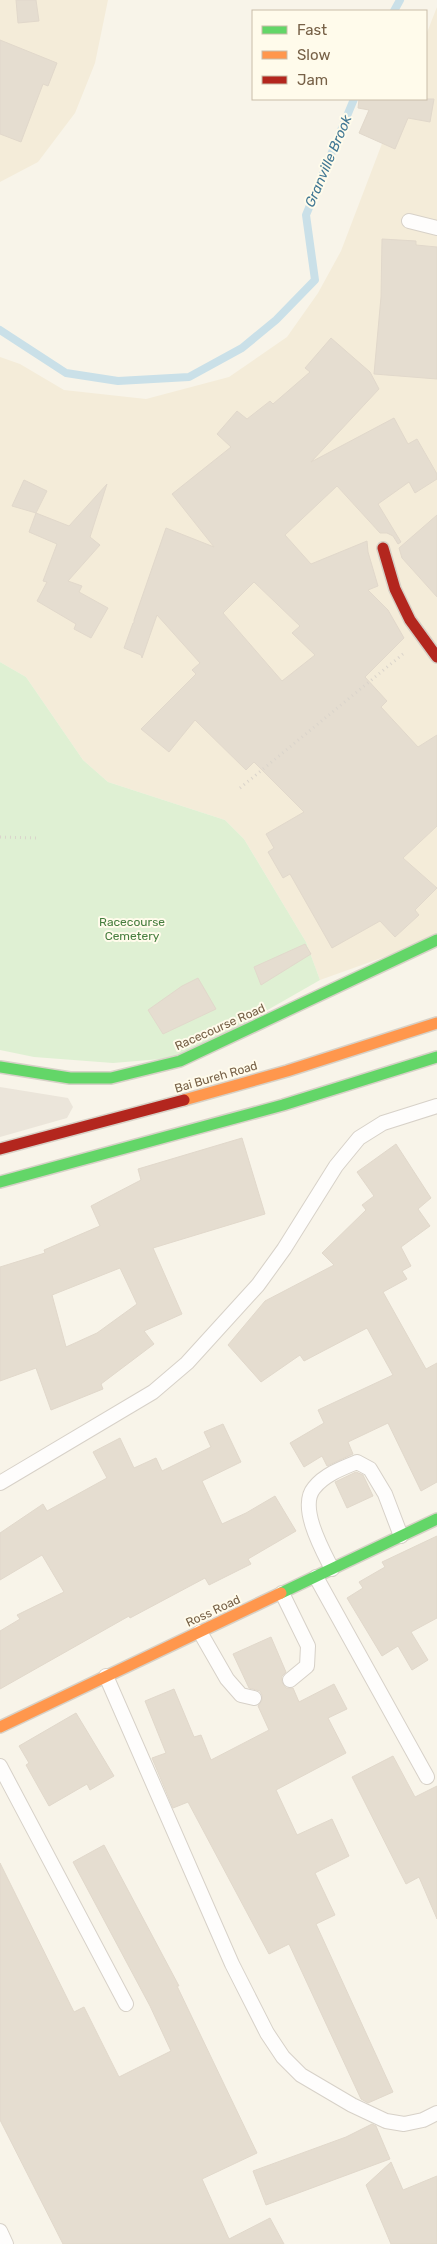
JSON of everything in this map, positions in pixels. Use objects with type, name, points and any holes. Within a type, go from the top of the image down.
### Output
[{"type":"main road","points":[[383,548],[395,589],[410,620],[437,657]]},
{"type":"main road","name":"Racecourse Road","points":[[0,1068],[70,1078],[111,1078],[180,1061],[437,940]]},
{"type":"main road","name":"Bai Bureh Road","points":[[0,1149],[139,1113],[287,1071],[437,1023]]},
{"type":"main road","points":[[0,1182],[283,1105],[437,1057]]},
{"type":"main road","name":"Ross Road","points":[[0,1726],[437,1519]]},
{"type":"lane","points":[[409,222],[437,228]]},
{"type":"lane","points":[[0,1483],[153,1392],[187,1364],[258,1285],[284,1249],[336,1166],[359,1138],[383,1123],[437,1106]]},
{"type":"lane","points":[[332,1569],[317,1539],[308,1509],[312,1489],[334,1472],[357,1462],[370,1469],[385,1494],[401,1536]]},
{"type":"lane","points":[[316,1577],[427,1776]]},
{"type":"lane","points":[[282,1593],[308,1646],[307,1666],[290,1680]]},
{"type":"lane","points":[[200,1632],[227,1679],[241,1695],[254,1698]]},
{"type":"lane","points":[[106,1676],[232,1964],[266,2033],[283,2057],[302,2075],[352,2105],[386,2121],[404,2124],[423,2120],[437,2113]]},
{"type":"lane","points":[[0,1766],[126,2004]]},
{"type":"lane","points":[[0,2231],[6,2244]]},
{"type":"path","points":[[240,788],[423,638]]},
{"type":"path","points":[[0,837],[37,838]]},
{"type":"shaded area","points":[[0,0],[108,0],[95,63],[75,113],[38,162],[0,182]]},
{"type":"shaded area","points":[[437,7],[437,938],[320,980],[306,942],[244,839],[225,820],[108,782],[83,760],[26,677],[0,662],[0,357],[20,364],[64,390],[146,399],[229,377],[287,337],[318,293],[341,251],[399,100],[427,100],[427,32]]},
{"type":"shaded area","points":[[0,1087],[68,1098],[73,1107],[67,1118],[0,1137]]},
{"type":"green space","name":"Racecourse Cemetery","points":[[0,662],[26,677],[83,760],[108,782],[225,820],[244,839],[306,942],[320,980],[185,1057],[113,1063],[34,1057],[0,1050]]},
{"type":"building","points":[[16,0],[36,0],[39,21],[18,23]]},
{"type":"building","points":[[0,40],[57,63],[48,86],[43,84],[21,142],[0,134]]},
{"type":"building","points":[[434,99],[430,122],[408,118],[395,149],[359,133],[369,110],[358,108],[359,100]]},
{"type":"building","points":[[382,239],[416,241],[416,245],[437,247],[437,379],[374,374],[381,297]]},
{"type":"building","points":[[331,338],[370,372],[379,389],[311,462],[394,418],[408,444],[417,439],[437,474],[437,479],[415,493],[409,482],[378,504],[401,542],[398,544],[393,536],[387,533],[380,533],[337,486],[285,535],[311,564],[367,541],[368,552],[378,586],[368,590],[388,610],[404,638],[365,677],[387,701],[381,707],[418,747],[437,735],[437,826],[403,858],[437,888],[415,910],[419,915],[395,937],[380,921],[332,948],[290,874],[283,878],[268,852],[274,848],[266,834],[304,812],[254,762],[246,770],[195,720],[169,752],[141,729],[196,674],[192,670],[200,663],[157,615],[142,658],[141,655],[124,648],[166,528],[214,547],[172,494],[231,447],[217,434],[237,411],[247,419],[270,401],[273,404],[310,372],[305,368]],"holes":[[[254,582],[300,626],[292,633],[315,655],[282,681],[223,613]]]},
{"type":"building","points":[[24,480],[47,491],[36,513],[12,506]]},
{"type":"building","points":[[107,484],[90,537],[100,545],[68,581],[82,586],[79,592],[108,608],[91,638],[74,629],[76,624],[37,601],[47,582],[43,581],[57,544],[29,532],[36,513],[69,526]]},
{"type":"building","points":[[437,515],[437,597],[402,558],[399,548]]},
{"type":"building","points":[[305,944],[311,954],[261,985],[254,967]]},
{"type":"building","points":[[198,978],[216,1009],[163,1034],[148,1010],[182,986]]},
{"type":"building","points":[[242,1138],[265,1214],[153,1248],[182,1314],[144,1331],[154,1344],[101,1384],[103,1389],[51,1410],[36,1368],[0,1381],[0,1267],[45,1253],[44,1250],[100,1226],[91,1206],[141,1180],[138,1169]],"holes":[[[120,1268],[137,1304],[97,1333],[66,1347],[52,1295]]]},
{"type":"building","points":[[396,1144],[431,1198],[418,1209],[430,1226],[401,1247],[411,1266],[402,1271],[407,1279],[383,1292],[426,1369],[437,1363],[437,1482],[421,1491],[388,1423],[348,1442],[353,1454],[327,1466],[322,1456],[304,1467],[290,1443],[324,1423],[318,1410],[393,1375],[367,1328],[304,1361],[300,1355],[261,1382],[228,1345],[265,1301],[334,1265],[322,1253],[366,1210],[362,1205],[374,1196],[357,1172]]},
{"type":"building","points":[[223,1424],[241,1462],[202,1481],[222,1524],[275,1496],[296,1531],[248,1559],[251,1564],[209,1585],[205,1578],[130,1618],[129,1616],[0,1689],[0,1631],[20,1619],[17,1615],[64,1592],[42,1555],[0,1580],[0,1533],[43,1504],[47,1511],[107,1478],[93,1452],[120,1438],[134,1468],[156,1458],[162,1471],[211,1447],[204,1432]]},
{"type":"building","points":[[356,1472],[363,1475],[373,1496],[347,1508],[335,1482]]},
{"type":"building","points":[[437,1536],[437,1618],[411,1632],[428,1660],[412,1670],[398,1646],[382,1656],[347,1598],[363,1588],[359,1582],[385,1567],[382,1562]]},
{"type":"building","points":[[271,1637],[286,1672],[282,1676],[282,1682],[286,1688],[293,1688],[299,1702],[334,1684],[347,1709],[328,1718],[346,1753],[276,1790],[297,1835],[332,1819],[349,1856],[315,1873],[335,1915],[316,1924],[393,2092],[368,2103],[361,2099],[289,1944],[269,1954],[188,1802],[173,1808],[152,1758],[166,1753],[145,1701],[174,1689],[194,1737],[201,1735],[211,1760],[269,1730],[258,1706],[262,1700],[262,1695],[260,1691],[249,1688],[233,1654]]},
{"type":"building","points":[[76,1713],[114,1776],[90,1790],[87,1784],[49,1806],[26,1765],[29,1763],[19,1746]]},
{"type":"building","points":[[393,1756],[415,1797],[437,1786],[437,1919],[419,1877],[406,1884],[352,1777]]},
{"type":"building","points":[[104,1845],[179,1986],[177,1986],[257,2153],[202,2179],[229,2239],[270,2218],[284,2244],[63,2244],[0,2120],[0,1863],[74,2012],[84,2007],[119,2077],[171,2051],[150,2006],[73,1862]]},
{"type":"building","points":[[372,2124],[376,2126],[390,2159],[266,2205],[253,2171],[346,2137]]},
{"type":"building","points":[[391,2162],[403,2190],[437,2176],[437,2244],[391,2244],[366,2185]]},
{"type":"waterway","name":"Granville Brook","points":[[395,10],[400,0]]},
{"type":"waterway","name":"Granville Brook","points":[[0,330],[66,373],[118,381],[189,377],[242,348],[276,320],[315,280],[306,215],[354,100]]},
{"type":"traffic: fast","points":[[0,1067],[70,1078],[111,1078],[180,1061],[437,940]]},
{"type":"traffic: fast","points":[[0,1182],[283,1105],[437,1057]]},
{"type":"traffic: fast","points":[[281,1593],[437,1519]]},
{"type":"traffic: slow","points":[[184,1100],[287,1071],[437,1023]]},
{"type":"traffic: slow","points":[[0,1727],[281,1593]]},
{"type":"traffic: jam","points":[[383,548],[395,589],[410,620],[437,657]]},
{"type":"traffic: jam","points":[[0,1149],[184,1100]]}]
